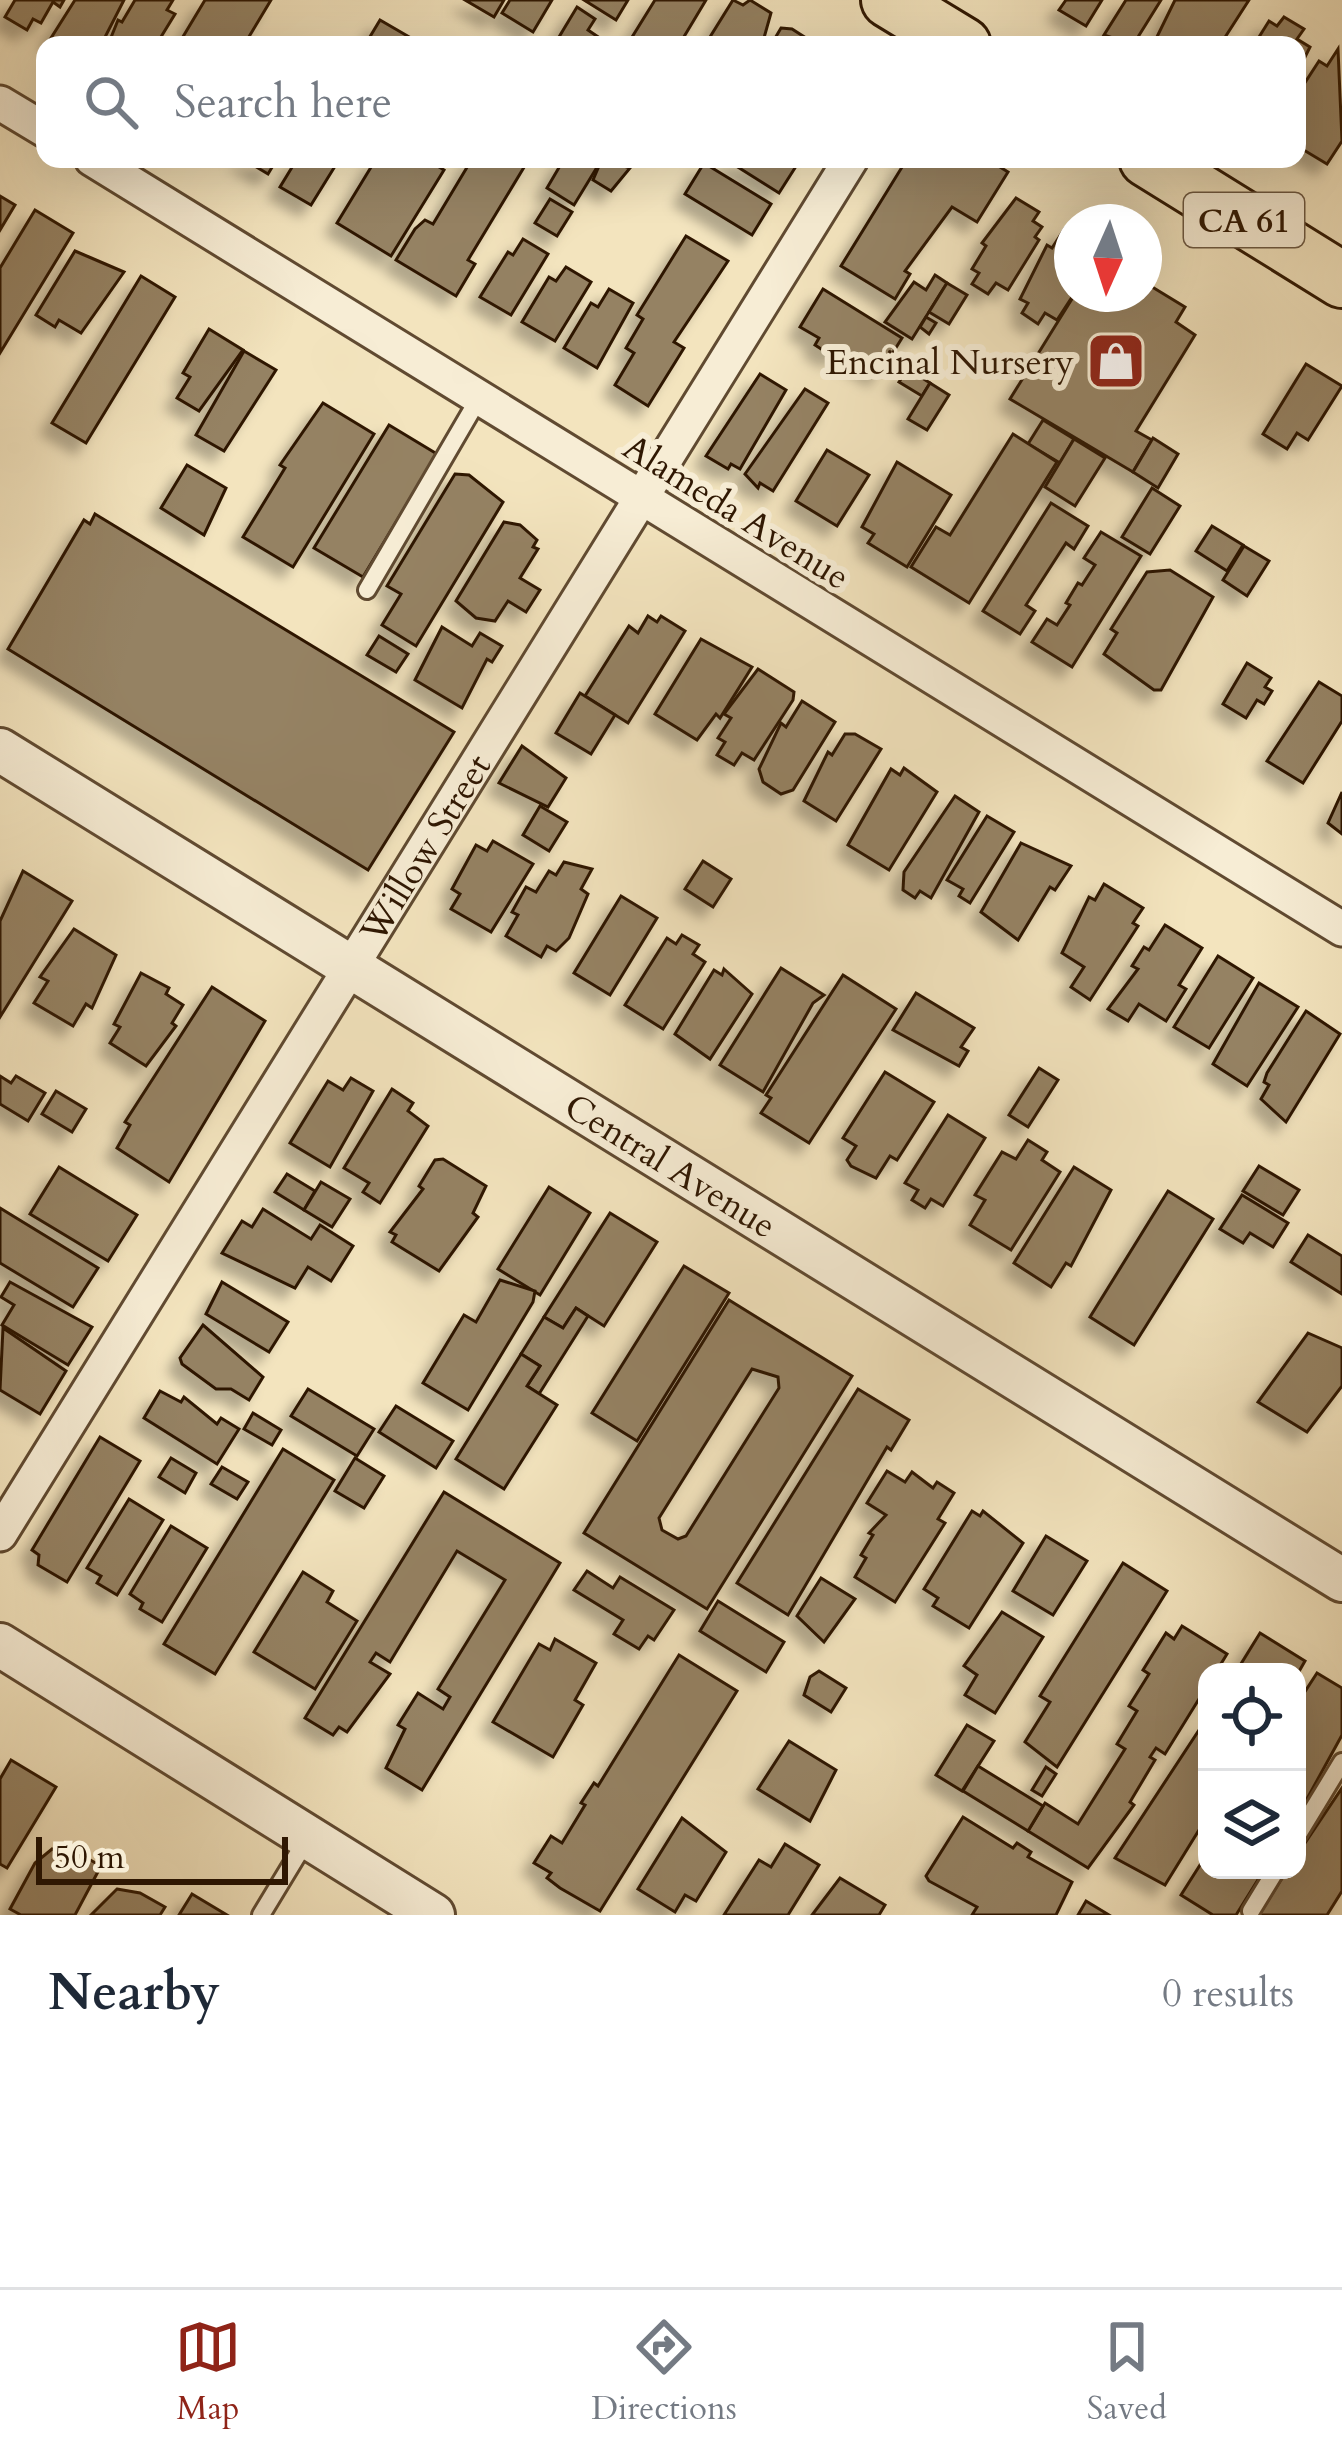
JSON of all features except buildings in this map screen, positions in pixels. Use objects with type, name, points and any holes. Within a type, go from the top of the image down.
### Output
[{"type":"main road","name":"CA 61","points":[[1162,168],[1342,280]]},
{"type":"street","points":[[0,103],[36,125]]},
{"type":"street","name":"Alameda Avenue","points":[[107,168],[1342,929]]},
{"type":"street","name":"Willow Street","points":[[0,1534],[845,168]]},
{"type":"street","name":"Central Avenue","points":[[0,750],[1342,1580]]},
{"type":"street","points":[[0,1645],[433,1915]]},
{"type":"lane","points":[[367,590],[479,398]]},
{"type":"lane","points":[[1306,1821],[1342,1762]]},
{"type":"lane","points":[[261,1915],[308,1838]]},
{"type":"lane","points":[[1251,1911],[1271,1879]]},
{"type":"place","name":"Encinal Nursery","points":[[1116,361]]}]
